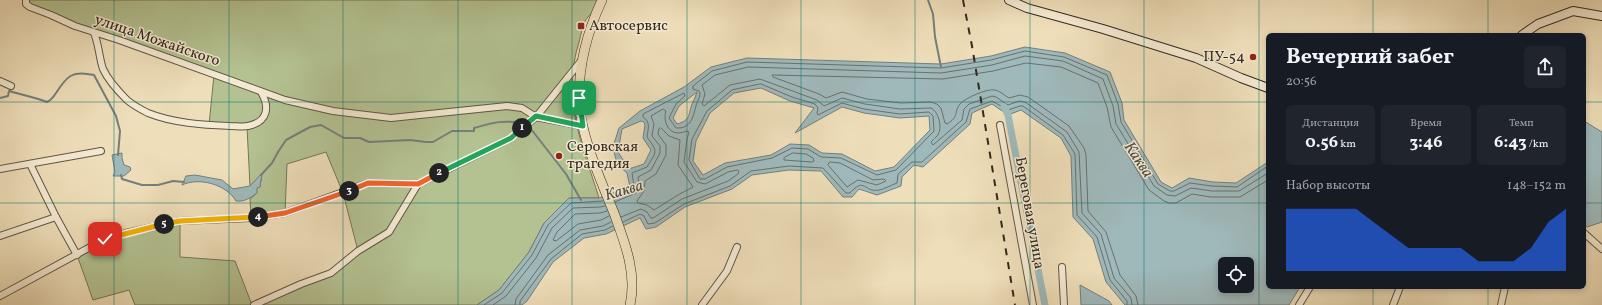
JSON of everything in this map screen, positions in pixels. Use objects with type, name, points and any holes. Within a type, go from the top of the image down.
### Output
[{"type":"main road","points":[[602,0],[582,60],[579,98],[583,126],[598,172],[626,245],[631,269],[630,305]]},
{"type":"main road","points":[[1009,0],[1026,8],[1104,28],[1189,55],[1266,87]]},
{"type":"main road","points":[[1525,33],[1538,24],[1573,11],[1602,16]]},
{"type":"street","name":"улица Можайского","points":[[26,0],[26,4],[30,7],[51,14],[75,26],[94,33],[119,40],[285,100],[333,111],[392,118],[507,106],[522,108],[536,116],[583,126]]},
{"type":"street","points":[[94,33],[100,51],[103,68],[107,75],[128,101],[148,113],[173,120],[209,125],[247,127],[260,122],[266,112],[267,101],[261,92]]},
{"type":"street","points":[[0,296],[105,239],[180,221],[251,218],[285,213],[368,183],[418,184],[511,138],[536,116],[582,60]]},
{"type":"street","points":[[0,81],[11,86]]},
{"type":"street","name":"Береговая улица","points":[[1000,125],[1033,305]]},
{"type":"street","points":[[0,169],[101,150]]},
{"type":"street","points":[[30,164],[56,217],[77,255]]},
{"type":"street","points":[[254,305],[301,284],[331,273],[358,251],[389,232],[418,184]]},
{"type":"street","points":[[0,236],[56,217]]},
{"type":"street","points":[[1586,235],[1602,250]]},
{"type":"street","points":[[702,305],[727,271],[737,248]]},
{"type":"street","points":[[1062,267],[1064,305]]},
{"type":"street","points":[[1299,305],[1309,289]]},
{"type":"street","points":[[1393,305],[1399,289]]},
{"type":"street","points":[[1500,305],[1504,289]]},
{"type":"green space","points":[[26,0],[602,0],[584,23],[574,63],[572,83],[573,102],[580,140],[599,198],[569,198],[544,223],[529,252],[499,290],[477,305],[254,305],[331,273],[358,251],[343,193],[326,152],[287,164],[285,213],[251,218],[250,199],[257,193],[256,188],[260,187],[262,174],[250,186],[247,127],[209,125],[214,75],[30,7]]},
{"type":"green space","points":[[180,221],[180,257],[235,261],[252,305],[135,305],[129,290],[93,300],[77,255],[105,239]]},
{"type":"water","name":"Каква","points":[[1025,47],[1065,53],[1110,72],[1122,103],[1124,120],[1161,182],[1172,188],[1189,178],[1213,182],[1236,183],[1266,163],[1266,289],[1299,289],[1289,305],[1125,305],[1106,282],[1093,239],[1073,217],[1071,156],[1061,138],[1021,110],[1008,115],[992,104],[972,113],[970,124],[923,167],[914,165],[902,177],[901,186],[877,195],[859,189],[852,197],[843,197],[821,171],[789,170],[752,175],[732,189],[685,207],[656,227],[646,229],[640,218],[606,234],[584,238],[553,262],[527,301],[522,305],[477,305],[499,290],[529,252],[544,223],[569,198],[599,198],[630,187],[627,173],[617,164],[613,147],[619,128],[640,111],[684,87],[711,67],[747,58],[941,64],[991,56]],"holes":[[[761,88],[790,101],[814,108],[795,133],[842,107],[864,113],[900,118],[929,116],[930,130],[894,167],[875,171],[842,154],[822,153],[809,145],[790,144],[771,155],[725,163],[703,175],[693,161],[696,141],[710,113],[734,93]],[[697,92],[687,119],[677,124],[673,118],[679,106]],[[641,121],[644,122],[643,138],[651,150],[644,164],[629,169],[618,152],[622,129]]]},
{"type":"water","points":[[1586,122],[1602,132],[1602,222],[1587,227]]},
{"type":"water","points":[[122,153],[124,165],[130,167],[131,170],[124,176],[113,176],[115,172],[112,155]]},
{"type":"water","points":[[262,173],[260,187],[257,188],[257,193],[242,201],[236,201],[226,190],[212,184],[196,182],[182,185],[186,176],[195,175],[222,180],[233,189],[250,186]]},
{"type":"water","points":[[1080,285],[1109,301],[1112,305],[1081,305]]},
{"type":"waterway","points":[[928,0],[933,14],[935,37],[941,67]]},
{"type":"waterway","points":[[0,98],[8,96],[9,91],[47,102],[52,98],[63,82],[71,76],[80,73],[94,75],[116,116],[120,131],[118,155]]},
{"type":"waterway","points":[[1004,107],[1008,115],[1045,305]]},
{"type":"waterway","points":[[261,175],[272,163],[286,140],[310,127],[321,125],[344,138],[360,138],[369,142],[410,140],[433,142],[452,131],[474,131],[474,128],[499,122],[525,123]]},
{"type":"waterway","points":[[531,129],[566,174],[581,200]]},
{"type":"waterway","points":[[121,175],[122,179],[142,185],[158,185],[173,181],[184,182]]},
{"type":"railway","points":[[963,0],[1015,305]]},
{"type":"place","name":"Автосервис","points":[[581,26]]},
{"type":"place","name":"ПУ-54","points":[[1253,57]]},
{"type":"place","name":"Серовская трагедия","points":[[559,156]]},
{"type":"route","points":[[105,239],[180,221],[251,218],[285,213],[368,183],[418,184],[511,138],[536,116],[583,126],[579,98]]}]
